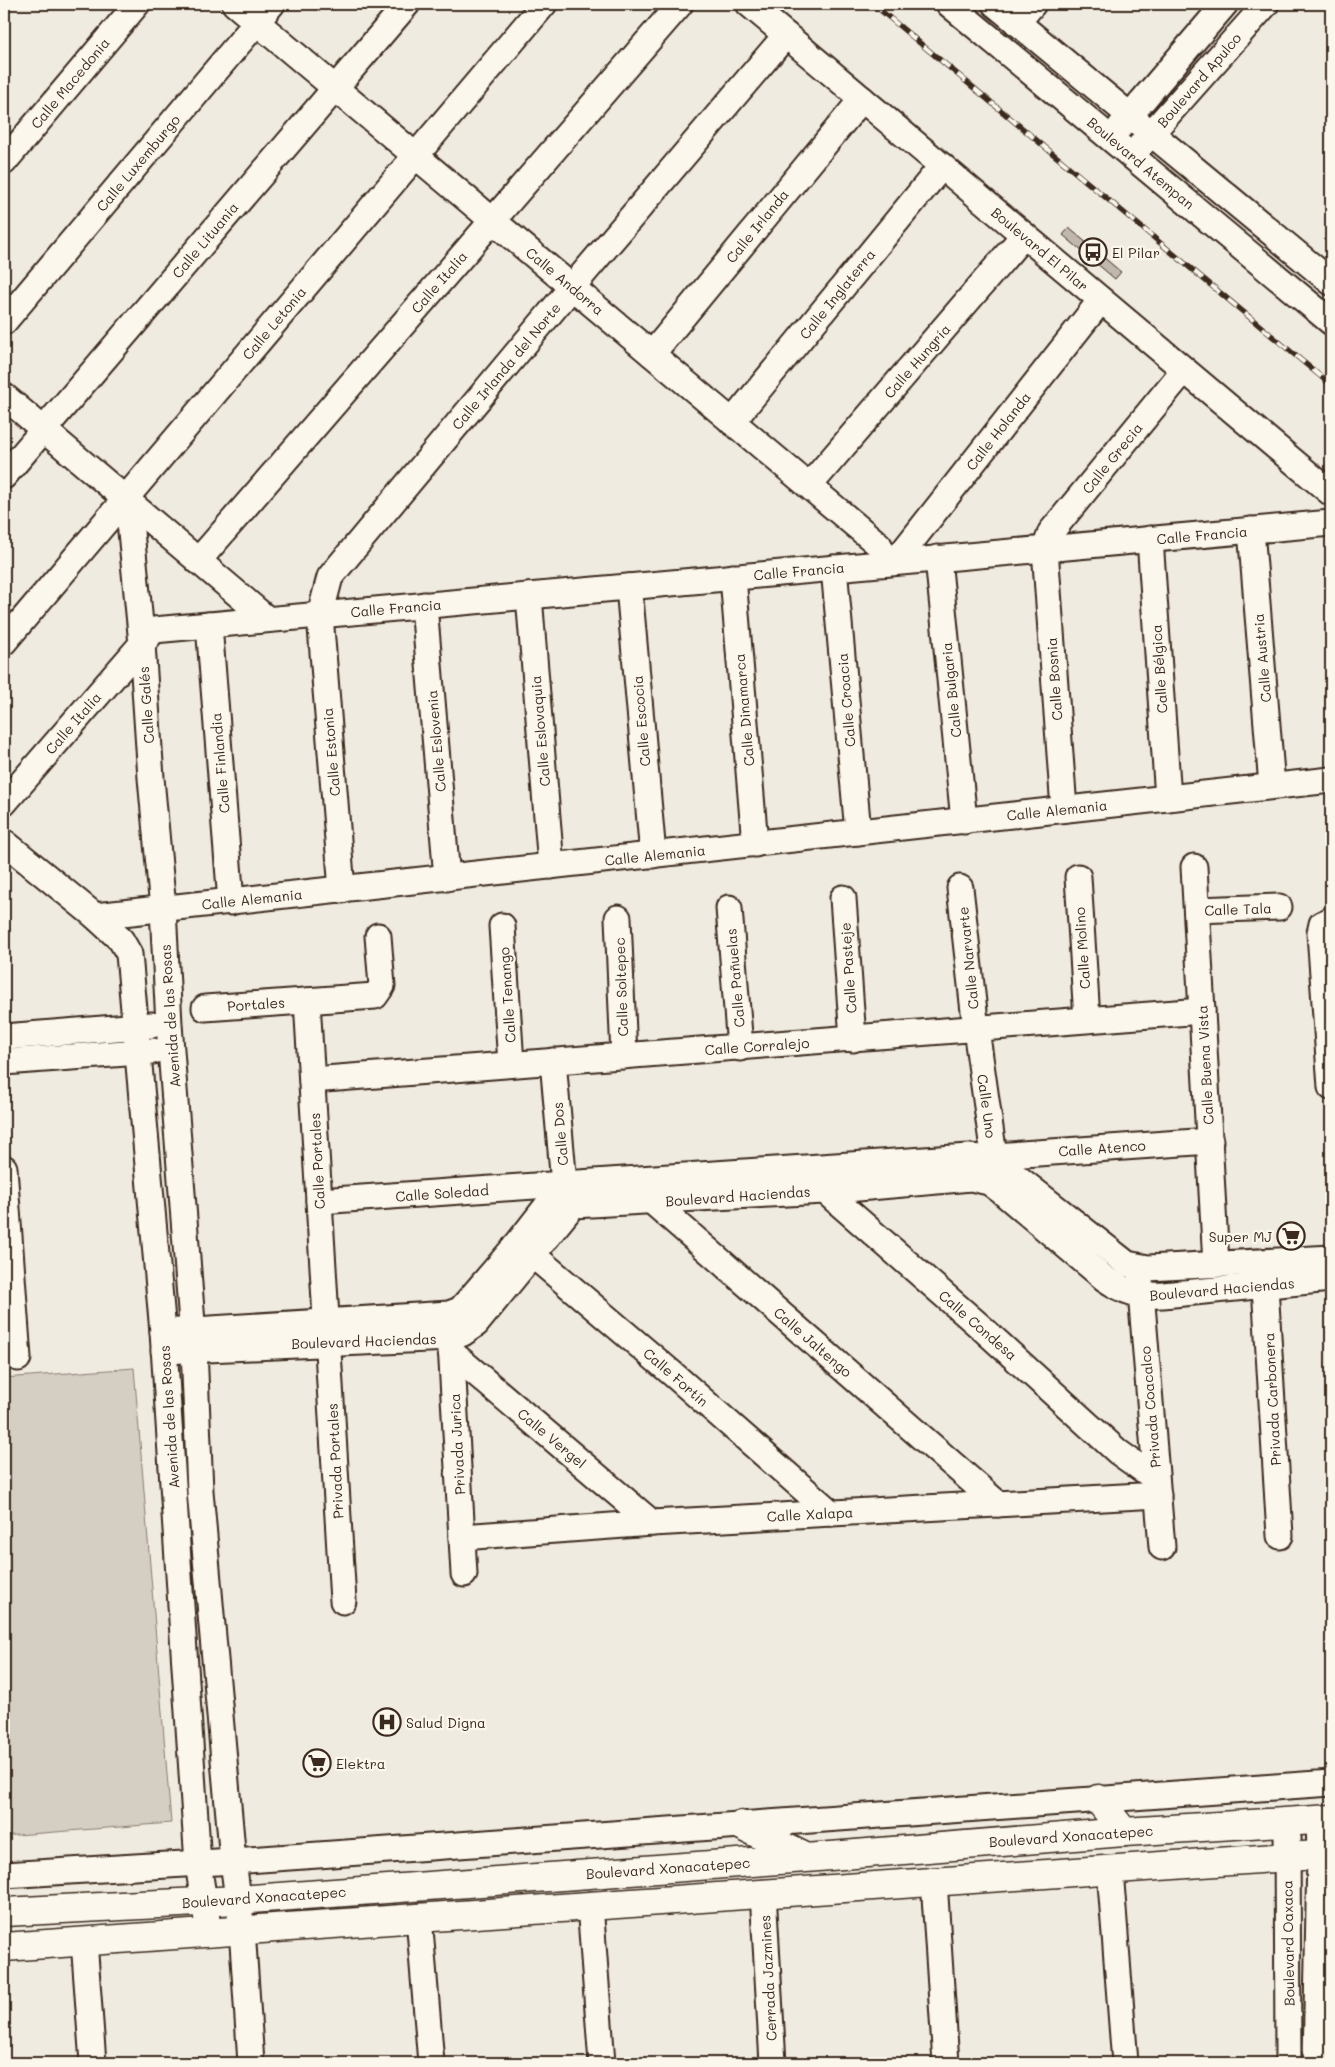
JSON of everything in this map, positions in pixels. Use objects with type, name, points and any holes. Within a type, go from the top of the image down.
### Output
[{"type":"main road","points":[[1098,1799],[1124,1832]]},
{"type":"main road","name":"Boulevard Xonacatepec","points":[[4,1912],[238,1900],[806,1858],[1124,1832],[1325,1819]]},
{"type":"main road","points":[[740,1825],[806,1858]]},
{"type":"main road","points":[[4,1947],[1326,1854]]},
{"type":"street","name":"Calle Macedonia","points":[[4,162],[137,4]]},
{"type":"street","name":"Calle Andorra","points":[[235,4],[264,13],[335,88],[879,545],[891,563]]},
{"type":"street","name":"Calle Lituania","points":[[4,476],[406,4]]},
{"type":"street","name":"Calle Letonia","points":[[4,642],[544,4]]},
{"type":"street","name":"Calle Italia","points":[[198,561],[680,4]]},
{"type":"street","name":"Boulevard El Pilar","points":[[749,4],[1331,493]]},
{"type":"street","name":"Boulevard Atempan","points":[[950,4],[1331,322]]},
{"type":"street","points":[[995,4],[1331,282]]},
{"type":"street","points":[[1017,23],[1033,4]]},
{"type":"street","points":[[1111,137],[1225,4]]},
{"type":"street","name":"Boulevard Apulco","points":[[1132,156],[1266,4]]},
{"type":"street","name":"Calle Luxemburgo","points":[[4,322],[264,13]]},
{"type":"street","name":"Calle Irlanda del Norte","points":[[320,614],[330,577],[572,287],[786,35]]},
{"type":"street","name":"Calle Irlanda","points":[[652,354],[862,98]]},
{"type":"street","name":"Calle Inglaterra","points":[[732,422],[942,166]]},
{"type":"street","name":"Calle Hungría","points":[[809,486],[1024,235]]},
{"type":"street","name":"Calle Holanda","points":[[891,563],[1102,300]]},
{"type":"street","name":"Calle Grecia","points":[[1045,549],[1051,532],[1184,370]]},
{"type":"street","points":[[4,396],[267,619]]},
{"type":"street","name":"Calle Galés","points":[[126,500],[142,644],[151,778],[163,909]]},
{"type":"street","name":"Calle Francia","points":[[142,644],[154,630],[1331,523]]},
{"type":"street","name":"Calle Austria","points":[[1251,530],[1272,786]]},
{"type":"street","name":"Calle Bélgica","points":[[1150,539],[1168,798]]},
{"type":"street","name":"Calle Bosnia","points":[[1045,549],[1064,809]]},
{"type":"street","name":"Calle Bulgaria","points":[[938,558],[964,820]]},
{"type":"street","name":"Calle Croacia","points":[[834,568],[858,832]]},
{"type":"street","name":"Calle Dinamarca","points":[[733,577],[755,844]]},
{"type":"street","name":"Calle Escocia","points":[[629,587],[653,855]]},
{"type":"street","name":"Calle Eslovaquia","points":[[529,596],[551,866]]},
{"type":"street","name":"Calle Eslovenia","points":[[424,605],[447,878]]},
{"type":"street","name":"Calle Estonia","points":[[320,614],[342,890]]},
{"type":"street","name":"Calle Finlandia","points":[[209,625],[231,902]]},
{"type":"street","name":"Calle Italia","points":[[4,803],[142,644]]},
{"type":"street","name":"Calle Alemania","points":[[95,916],[1331,780]]},
{"type":"street","points":[[4,842],[95,916]]},
{"type":"street","name":"Calle Buena Vista","points":[[1194,867],[1216,1264]]},
{"type":"street","name":"Calle Molino","points":[[1078,877],[1087,1019]]},
{"type":"street","name":"Calle Narvarte","points":[[960,888],[976,1029]]},
{"type":"street","name":"Calle Pasteje","points":[[843,898],[853,1039]]},
{"type":"street","name":"Calle Tala","points":[[1197,910],[1279,907]]},
{"type":"street","name":"Calle Pañuelas","points":[[729,908],[740,1048]]},
{"type":"street","name":"Avenida de las Rosas","points":[[163,909],[169,1024],[193,1340],[200,1491],[233,1862],[242,1929],[252,2063]]},
{"type":"street","name":"Avenida de las Rosas","points":[[95,916],[122,940],[129,954],[164,1341],[198,1864],[209,1932]]},
{"type":"street","name":"Calle Soltepec","points":[[618,918],[624,1056]]},
{"type":"street","points":[[1328,920],[1322,924],[1320,933],[1331,1087]]},
{"type":"street","name":"Calle Tenango","points":[[502,926],[511,1064]]},
{"type":"street","name":"Portales","points":[[205,1008],[375,996],[382,986],[378,936]]},
{"type":"street","name":"Calle Portales","points":[[307,1001],[327,1332]]},
{"type":"street","name":"Calle Corralejo","points":[[312,1080],[1202,1011]]},
{"type":"street","points":[[4,1036],[169,1024]]},
{"type":"street","name":"Calle Uno","points":[[976,1029],[993,1166]]},
{"type":"street","points":[[4,1036],[30,1060]]},
{"type":"street","points":[[4,1062],[171,1049]]},
{"type":"street","name":"Calle Dos","points":[[553,1061],[569,1195]]},
{"type":"street","name":"Calle Atenco","points":[[993,1166],[1210,1141]]},
{"type":"street","name":"Boulevard Haciendas","points":[[164,1341],[327,1332],[450,1335],[460,1310],[525,1249],[569,1195],[628,1181],[969,1157],[993,1166],[1127,1264],[1139,1267],[1216,1264],[1265,1274],[1331,1279]]},
{"type":"street","name":"Boulevard Haciendas","points":[[569,1195],[652,1202],[824,1191],[971,1178],[993,1166]]},
{"type":"street","name":"Boulevard Haciendas","points":[[993,1166],[1014,1201],[1104,1278],[1119,1288],[1141,1295],[1163,1295],[1331,1258]]},
{"type":"street","points":[[4,1168],[18,1358]]},
{"type":"street","name":"Calle Condesa","points":[[801,1168],[824,1191],[983,1328],[1157,1487]]},
{"type":"street","name":"Calle Jaltengo","points":[[628,1181],[998,1504]]},
{"type":"street","name":"Calle Soledad","points":[[319,1201],[569,1195]]},
{"type":"street","name":"Calle Fortín","points":[[525,1249],[832,1512]]},
{"type":"street","name":"Privada Coacalco","points":[[1139,1267],[1162,1547]]},
{"type":"street","name":"Privada Carbonera","points":[[1265,1274],[1280,1536]]},
{"type":"street","name":"Privada Portales","points":[[327,1332],[343,1601]]},
{"type":"street","name":"Calle Vergel","points":[[450,1335],[652,1523]]},
{"type":"street","name":"Privada Jurica","points":[[450,1335],[464,1574]]},
{"type":"street","name":"Calle Xalapa","points":[[462,1537],[652,1523],[998,1504],[1157,1487]]},
{"type":"street","points":[[4,1875],[233,1862],[1331,1783]]},
{"type":"street","name":"Boulevard Oaxaca","points":[[1316,2063],[1324,2018],[1325,1819]]},
{"type":"street","name":"Boulevard Oaxaca","points":[[1287,1822],[1288,2063]]},
{"type":"street","points":[[1110,1870],[1125,2063]]},
{"type":"street","points":[[934,1881],[946,2063]]},
{"type":"street","name":"Cerrada Jazmines","points":[[763,1893],[773,2063]]},
{"type":"street","points":[[590,1905],[602,2063]]},
{"type":"street","points":[[419,1917],[431,2063]]},
{"type":"street","points":[[84,1941],[92,2063]]},
{"type":"shaded area","points":[[134,1368],[171,1823],[4,1836],[4,1378]]},
{"type":"building","points":[[1069,228],[1121,272],[1115,279],[1063,235]]},
{"type":"railway","points":[[873,4],[1331,385]]},
{"type":"place","name":"El Pilar","points":[[1093,252]]},
{"type":"place","name":"Super MJ","points":[[1291,1236]]},
{"type":"place","name":"Salud Digna","points":[[387,1722]]},
{"type":"place","name":"Elektra","points":[[317,1763]]}]
